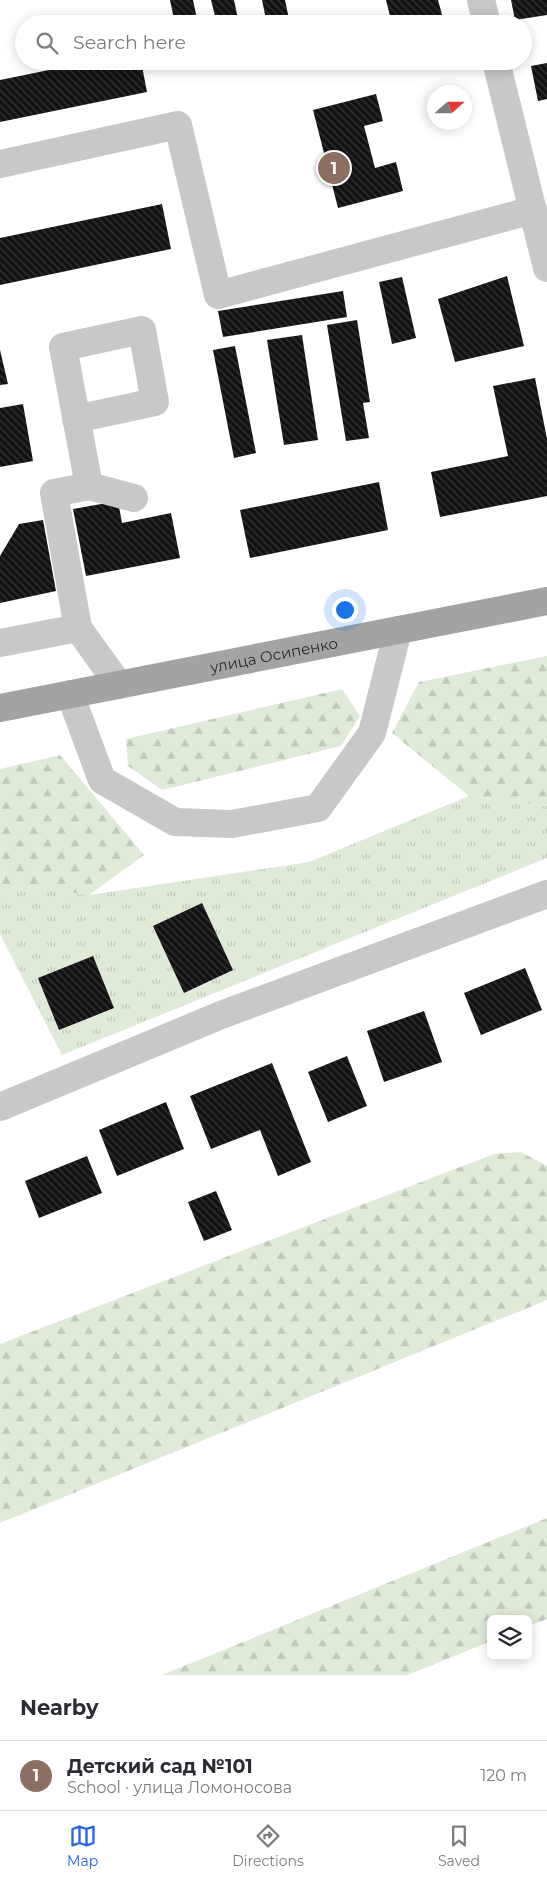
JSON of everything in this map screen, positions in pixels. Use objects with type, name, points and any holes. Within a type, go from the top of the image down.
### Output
[{"type":"main road","name":"улица Осипенко","points":[[0,708],[547,601]]},
{"type":"street","points":[[481,0],[485,15]]},
{"type":"street","points":[[498,70],[545,253]]},
{"type":"street","points":[[0,164],[178,125],[218,296],[533,210]]},
{"type":"street","points":[[76,419],[90,486]]},
{"type":"street","points":[[120,685],[78,628],[54,493],[90,486],[134,498]]},
{"type":"street","points":[[0,643],[78,628]]},
{"type":"street","points":[[70,694],[102,780],[175,822],[232,824],[308,810],[318,808],[372,733],[398,630]]},
{"type":"street","points":[[0,1107],[221,1015],[547,894]]},
{"type":"green space","points":[[547,656],[547,806],[469,796],[392,733],[419,682]]},
{"type":"green space","points":[[342,689],[360,716],[341,746],[162,790],[128,766],[126,739]]},
{"type":"green space","points":[[60,755],[144,855],[89,895],[20,885],[0,892],[0,769]]},
{"type":"green space","points":[[469,796],[547,806],[547,858],[62,1055],[0,934],[0,892],[20,885],[89,895],[309,862]]},
{"type":"green space","points":[[521,1152],[547,1166],[547,1300],[0,1523],[0,1344],[494,1154]]},
{"type":"green space","points":[[547,1518],[547,1619],[532,1625],[532,1615],[487,1615],[487,1643],[408,1675],[162,1675]]},
{"type":"building","points":[[170,0],[193,0],[196,15],[173,15]]},
{"type":"building","points":[[211,0],[234,0],[237,15],[215,15]]},
{"type":"building","points":[[262,0],[285,0],[288,15],[265,15]]},
{"type":"building","points":[[386,0],[438,0],[442,15],[390,15]]},
{"type":"building","points":[[511,0],[547,0],[547,15],[532,17],[532,15],[514,15]]},
{"type":"building","points":[[547,63],[547,99],[538,101],[532,66]]},
{"type":"building","points":[[49,70],[143,70],[147,92],[0,122],[0,80]]},
{"type":"building","points":[[376,94],[383,121],[364,126],[375,168],[396,162],[403,191],[338,208],[313,110]]},
{"type":"building","points":[[162,204],[171,249],[0,285],[0,238]]},
{"type":"building","points":[[507,276],[524,346],[455,362],[438,299]]},
{"type":"building","points":[[402,277],[416,338],[392,344],[379,282]]},
{"type":"building","points":[[343,291],[347,317],[223,337],[218,311]]},
{"type":"building","points":[[357,320],[370,402],[363,403],[369,438],[346,441],[327,325]]},
{"type":"building","points":[[302,335],[318,440],[284,445],[267,340]]},
{"type":"building","points":[[235,346],[256,453],[234,458],[213,350]]},
{"type":"building","points":[[0,350],[8,384],[0,385]]},
{"type":"building","points":[[535,378],[547,439],[547,496],[440,517],[431,472],[508,456],[493,386]]},
{"type":"building","points":[[23,404],[33,461],[0,467],[0,408]]},
{"type":"building","points":[[379,482],[388,530],[250,558],[240,510]]},
{"type":"building","points":[[118,501],[122,523],[171,513],[180,558],[86,576],[73,509]]},
{"type":"building","points":[[43,520],[56,591],[0,603],[0,556],[19,524]]},
{"type":"building","points":[[202,903],[233,970],[184,993],[153,926]]},
{"type":"building","points":[[93,956],[114,1008],[59,1030],[38,978]]},
{"type":"building","points":[[525,968],[542,1010],[481,1035],[464,993]]},
{"type":"building","points":[[424,1011],[442,1062],[384,1082],[367,1031]]},
{"type":"building","points":[[347,1056],[367,1106],[328,1122],[308,1072]]},
{"type":"building","points":[[272,1063],[311,1162],[278,1176],[260,1130],[211,1149],[190,1096]]},
{"type":"building","points":[[166,1102],[184,1149],[117,1176],[99,1130]]},
{"type":"building","points":[[87,1156],[102,1193],[39,1218],[25,1181]]},
{"type":"building","points":[[216,1191],[232,1230],[204,1241],[188,1202]]},
{"type":"place","name":"Детский сад №101","points":[[334,168]]}]
